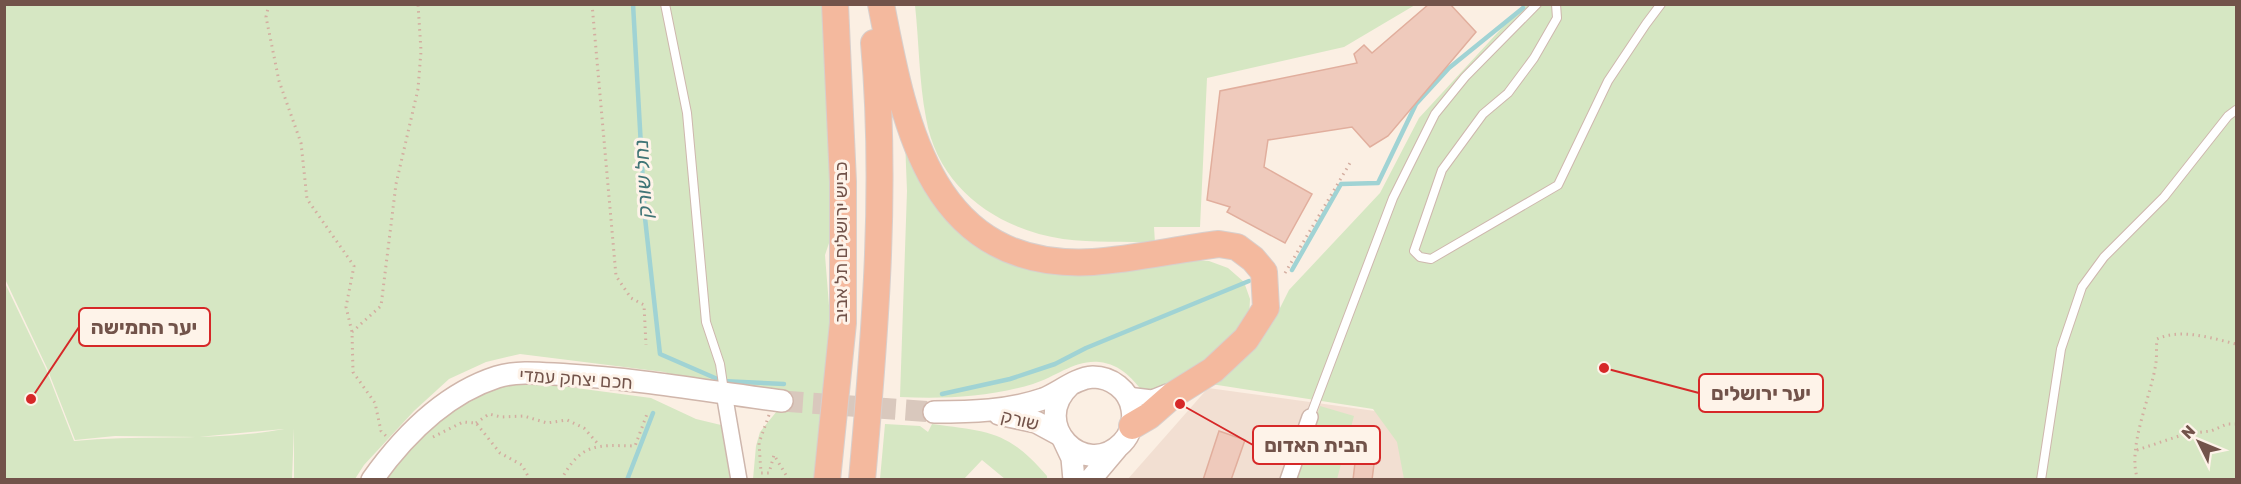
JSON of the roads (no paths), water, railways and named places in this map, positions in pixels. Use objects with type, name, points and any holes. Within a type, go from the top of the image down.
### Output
[{"type":"highway","name":"כביש ירושלים תל אביב","points":[[826,480],[843,322],[843,182],[834,4]]},
{"type":"highway","name":"כביש ירושלים תל אביב","points":[[862,480],[876,324],[879,235],[878,85],[870,4]]},
{"type":"highway","points":[[881,4],[898,90],[919,152],[943,195],[982,235],[1006,249],[1062,261],[1094,262],[1220,244],[1237,247],[1253,259],[1264,272],[1266,309],[1246,339],[1213,370],[1173,395],[1149,416],[1132,426]]},
{"type":"main road","name":"חכם יצחק עמדי","points":[[372,480],[397,447],[427,416],[475,386],[516,373],[619,379],[779,400]]},
{"type":"main road","points":[[934,412],[978,411],[1033,402],[1086,378],[1104,378],[1115,383],[1127,395],[1133,412],[1132,426],[1126,439],[1090,480]]},
{"type":"main road","points":[[1070,386],[1059,400],[1056,411],[1062,437],[1072,458],[1074,480]]},
{"type":"main road","name":"שורק","points":[[978,411],[1028,419],[1062,437]]},
{"type":"main road","points":[[1062,437],[1077,451],[1089,455],[1101,454],[1118,447]]},
{"type":"street","points":[[1127,395],[1152,398],[1186,384],[1208,368],[1248,327],[1259,305],[1258,283],[1248,265],[1237,255],[1237,247]]},
{"type":"street","points":[[724,393],[739,480]]},
{"type":"street","points":[[1288,480],[1310,417]]},
{"type":"lane","points":[[665,4],[687,113],[706,322],[720,364],[724,393]]},
{"type":"lane","points":[[1310,417],[1393,198],[1435,114],[1464,77],[1537,4]]},
{"type":"lane","points":[[1556,4],[1557,18],[1534,58],[1508,93],[1483,114],[1442,170],[1417,237],[1414,251],[1420,257],[1431,259],[1462,243],[1558,185],[1608,81],[1661,4]]},
{"type":"lane","points":[[2041,480],[2061,349],[2082,287],[2104,257],[2164,197],[2228,116],[2236,110]]},
{"type":"waterway","name":"נחל שורק","points":[[633,4],[645,218],[660,354],[722,381],[784,384]]},
{"type":"waterway","points":[[1292,270],[1341,184],[1378,183],[1416,104],[1449,68],[1523,8]]},
{"type":"waterway","points":[[942,394],[1010,379],[1055,364],[1086,348],[1249,281]]},
{"type":"waterway","name":"נחל שורק","points":[[627,480],[653,413]]},
{"type":"tunnel","points":[[782,401],[934,412]]},
{"type":"place","name":"יער ירושלים","points":[[1604,368]]},
{"type":"place","name":"יער החמישה","points":[[31,399]]},
{"type":"place","name":"הבית האדום","points":[[1180,404]]}]
